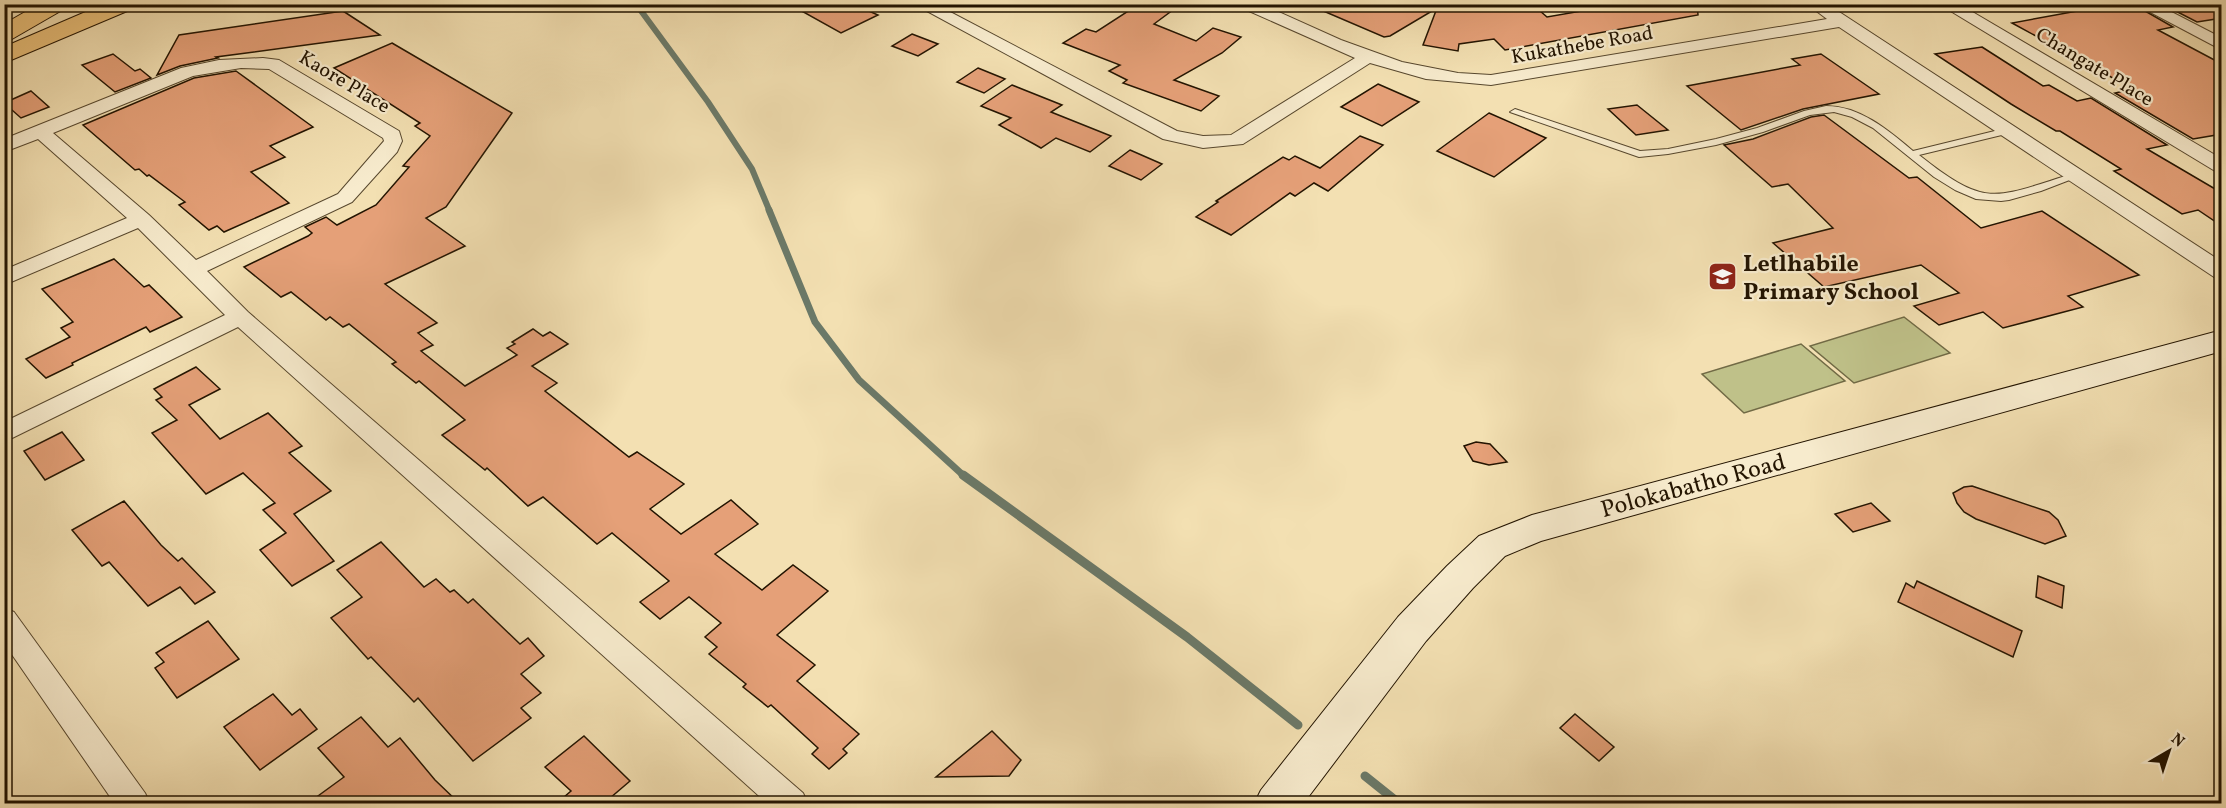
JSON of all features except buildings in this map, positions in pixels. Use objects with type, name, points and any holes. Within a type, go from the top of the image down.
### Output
[{"type":"highway","points":[[4,34],[56,4]]},
{"type":"highway","points":[[4,42],[94,4]]},
{"type":"highway","points":[[4,56],[124,4]]},
{"type":"street","points":[[922,4],[1170,135],[1190,142],[1212,144],[1236,140],[1368,57]]},
{"type":"street","name":"Kukathebe Road","points":[[1246,4],[1368,57],[1413,72],[1491,81],[1840,22]]},
{"type":"street","points":[[1815,4],[2222,272]]},
{"type":"street","name":"Changate Place","points":[[1947,4],[2222,167]]},
{"type":"street","points":[[2143,4],[2222,45]]},
{"type":"street","name":"Kaore Place","points":[[40,131],[193,70],[259,62],[273,64],[392,135],[393,141],[390,148],[345,198],[194,269]]},
{"type":"street","points":[[4,146],[40,131],[142,219],[240,317],[792,804]]},
{"type":"street","points":[[4,279],[142,219]]},
{"type":"street","points":[[4,433],[240,317]]},
{"type":"street","name":"Polokabatho Road","points":[[1275,804],[1412,629],[1492,546],[1532,529],[2222,340]]},
{"type":"street","points":[[4,620],[134,804]]},
{"type":"lane","points":[[1515,112],[1639,154],[1659,153],[1756,131],[1822,110],[1835,109],[1870,123],[1957,188],[1980,196],[2000,199],[2075,176]]},
{"type":"lane","points":[[1911,154],[2007,131]]},
{"type":"green space","points":[[1904,317],[1950,353],[1854,383],[1810,346]]},
{"type":"green space","points":[[1801,344],[1845,381],[1744,413],[1702,374]]},
{"type":"waterway","points":[[636,4],[708,102],[752,169],[770,212]]},
{"type":"waterway","points":[[769,210],[815,322],[859,380],[964,476]]},
{"type":"waterway","points":[[963,475],[1187,637],[1298,725]]},
{"type":"waterway","points":[[1365,776],[1400,804]]},
{"type":"place","name":"Letlhabile Primary School","points":[[1722,277]]}]
